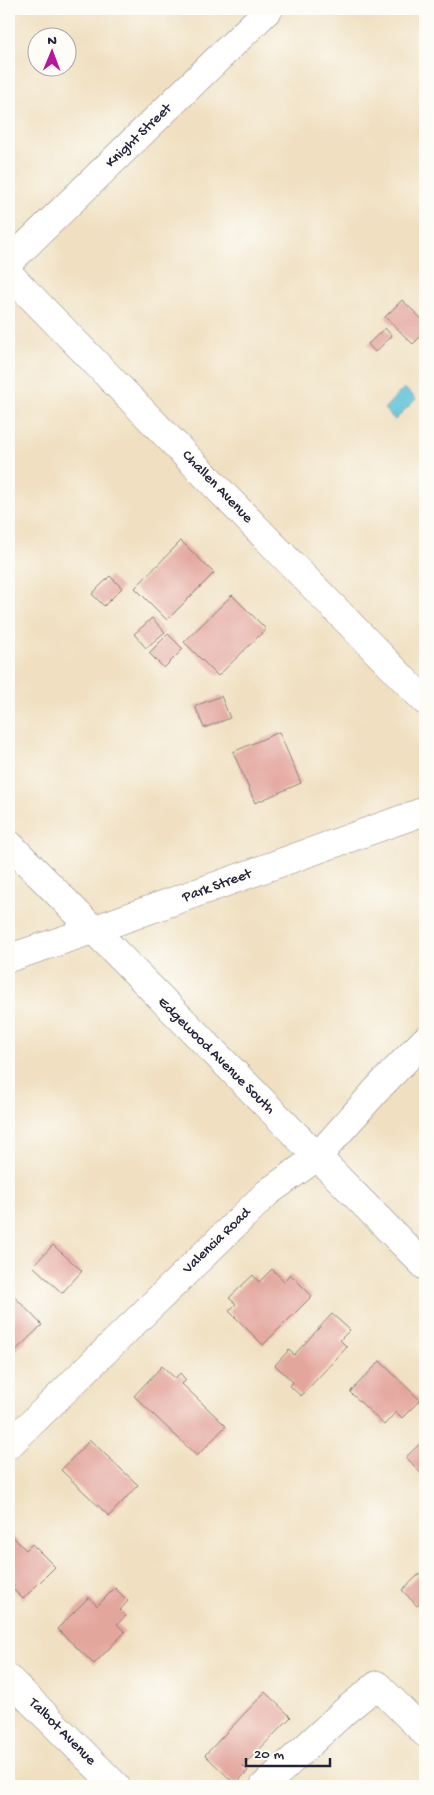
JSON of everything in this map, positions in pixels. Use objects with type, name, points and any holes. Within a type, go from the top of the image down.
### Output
[{"type":"street","name":"Knight Street","points":[[9,262],[269,9]]},
{"type":"street","name":"Challen Avenue","points":[[9,274],[425,701]]},
{"type":"street","name":"Park Street","points":[[9,958],[425,811]]},
{"type":"street","name":"Edgewood Avenue South","points":[[9,844],[425,1266]]},
{"type":"street","name":"Valencia Road","points":[[9,1445],[267,1192],[317,1157],[381,1085],[425,1040]]},
{"type":"street","name":"Talbot Avenue","points":[[9,1679],[116,1786]]},
{"type":"street","points":[[264,1786],[345,1711],[377,1685],[425,1733]]},
{"type":"water","points":[[404,388],[416,399],[395,420],[384,409]]},
{"type":"building","points":[[402,300],[425,322],[425,332],[413,344],[385,317]]},
{"type":"building","points":[[385,328],[392,336],[375,352],[368,344]]},
{"type":"building","points":[[181,541],[214,573],[167,620],[135,588]]},
{"type":"building","points":[[110,576],[122,588],[104,606],[92,594]]},
{"type":"building","points":[[232,595],[266,629],[218,676],[184,642]]},
{"type":"building","points":[[152,618],[165,632],[146,648],[134,634]]},
{"type":"building","points":[[168,634],[183,649],[164,668],[149,653]]},
{"type":"building","points":[[221,696],[230,718],[204,728],[195,706]]},
{"type":"building","points":[[279,732],[301,783],[255,803],[233,752]]},
{"type":"building","points":[[53,1245],[82,1271],[62,1293],[33,1266]]},
{"type":"building","points":[[272,1269],[284,1281],[290,1274],[312,1296],[263,1345],[229,1311],[236,1304],[229,1298],[253,1275],[259,1282]]},
{"type":"building","points":[[9,1291],[42,1325],[11,1355],[9,1353]]},
{"type":"building","points":[[332,1314],[350,1330],[340,1340],[347,1347],[301,1396],[290,1386],[293,1382],[275,1365],[289,1350],[294,1355]]},
{"type":"building","points":[[380,1361],[420,1400],[402,1418],[396,1412],[384,1425],[350,1392]]},
{"type":"building","points":[[162,1366],[175,1378],[180,1373],[186,1380],[182,1384],[226,1426],[197,1456],[134,1396]]},
{"type":"building","points":[[425,1439],[425,1478],[406,1457]]},
{"type":"building","points":[[90,1440],[138,1485],[109,1516],[61,1470]]},
{"type":"building","points":[[9,1533],[26,1550],[32,1544],[55,1567],[23,1599],[12,1588],[14,1585],[9,1580]]},
{"type":"building","points":[[425,1569],[425,1598],[417,1606],[402,1590]]},
{"type":"building","points":[[115,1588],[128,1601],[120,1610],[126,1616],[117,1624],[125,1632],[94,1664],[57,1629],[89,1597],[97,1606]]},
{"type":"building","points":[[265,1692],[291,1717],[243,1766],[248,1771],[235,1784],[205,1755]]}]
